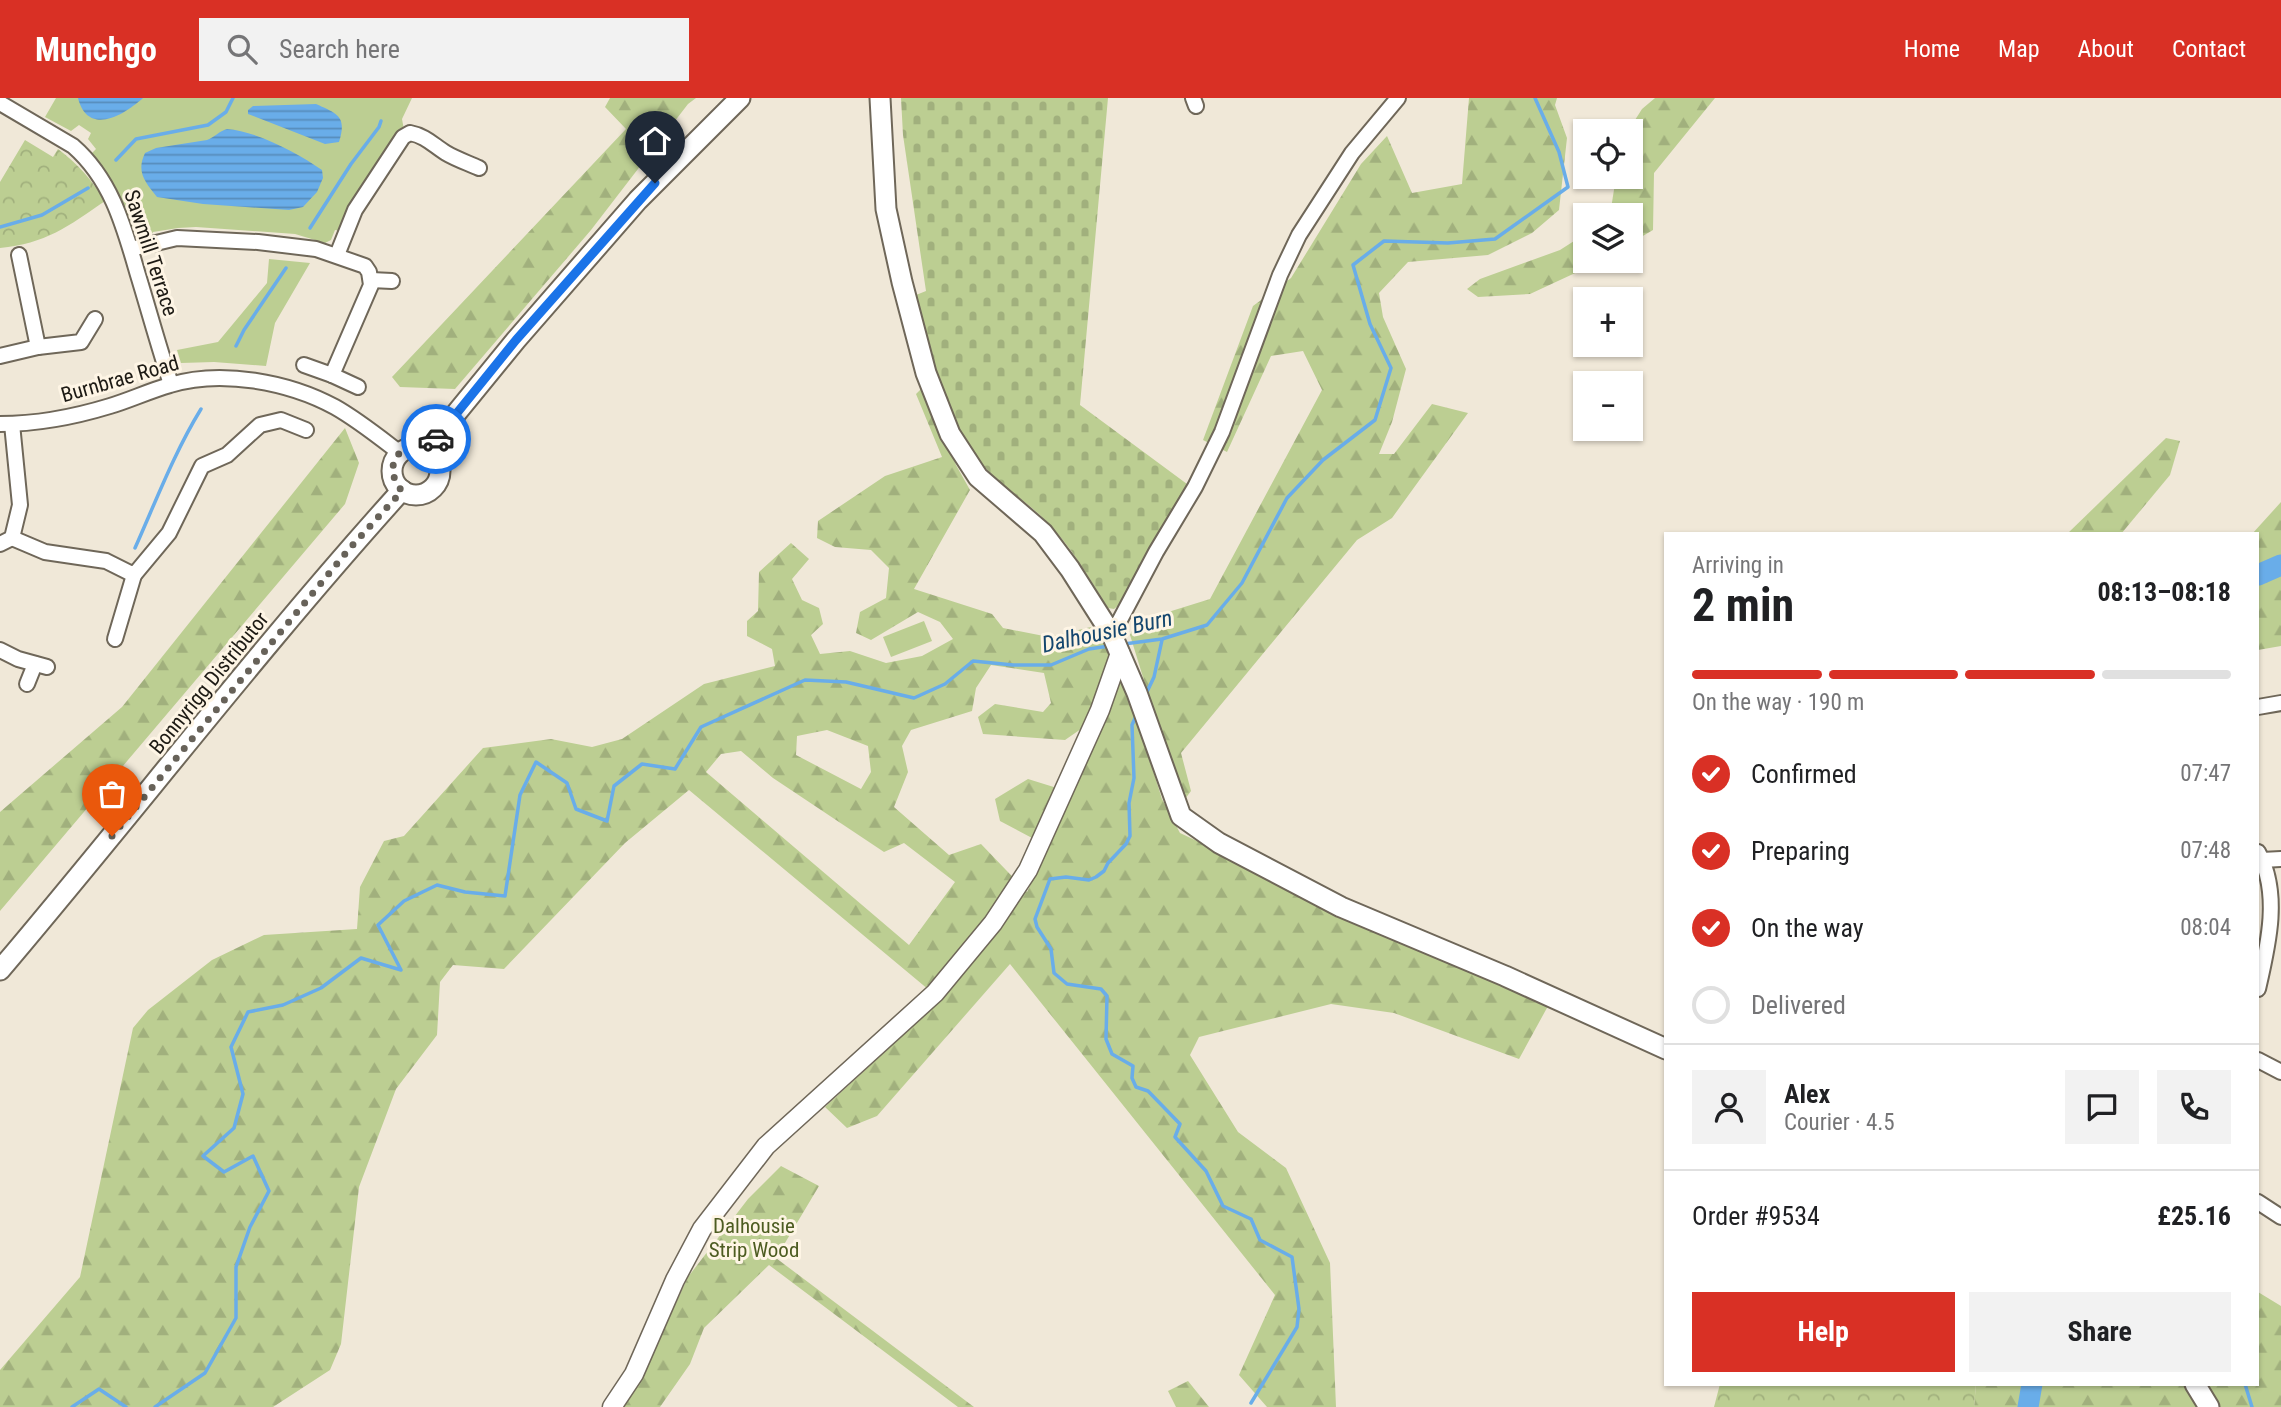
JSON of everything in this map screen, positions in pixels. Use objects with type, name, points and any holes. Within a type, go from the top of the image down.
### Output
[{"type":"main road","points":[[427,449],[516,340],[638,200],[740,98]]},
{"type":"main road","points":[[880,98],[886,209],[926,373],[950,434],[978,477],[1043,533],[1070,569],[1116,644],[1181,816],[1219,844],[1341,907],[1505,976],[1664,1048]]},
{"type":"main road","points":[[409,447],[427,449],[437,458],[440,466],[437,484],[422,495],[402,491],[394,482],[392,474],[394,460],[400,453],[409,447]]},
{"type":"main road","name":"Bonnyrigg Distributor","points":[[0,970],[350,548],[402,491]]},
{"type":"main road","points":[[2196,1386],[2209,1407]]},
{"type":"street","points":[[612,1407],[634,1374],[675,1280],[702,1228],[766,1146],[935,993],[993,923],[1028,870],[1100,710],[1116,644],[1156,552],[1195,486],[1222,432],[1280,275],[1299,235],[1352,153],[1398,98]]},
{"type":"street","name":"Sawmill Terrace","points":[[0,103],[61,137],[82,153],[101,177],[114,200],[131,249],[171,384]]},
{"type":"street","points":[[337,255],[355,211],[403,137],[410,133],[420,135],[446,153],[479,168]]},
{"type":"street","points":[[131,249],[192,237],[316,249],[365,266],[371,285],[331,374]]},
{"type":"street","points":[[19,254],[38,347]]},
{"type":"street","points":[[371,280],[392,281]]},
{"type":"street","points":[[0,356],[38,347],[80,342],[95,319]]},
{"type":"street","points":[[304,365],[358,387]]},
{"type":"street","name":"Burnbrae Road","points":[[6,424],[55,420],[77,415],[109,407],[171,384],[198,379],[228,379],[294,390],[335,407],[400,453]]},
{"type":"street","points":[[115,639],[134,575],[169,533],[202,466],[227,455],[260,425],[281,420],[306,430]]},
{"type":"street","points":[[6,424],[20,505],[6,541],[45,552],[106,561],[134,575]]},
{"type":"street","points":[[0,650],[41,666],[27,684]]},
{"type":"street","points":[[2259,707],[2281,703]]},
{"type":"street","points":[[2259,984],[2268,943],[2271,898],[2260,856],[2281,859]]},
{"type":"street","points":[[2259,1061],[2281,1072]]},
{"type":"street","points":[[2259,1203],[2281,1217]]},
{"type":"green space","points":[[56,98],[412,98],[402,119],[404,130],[340,231],[335,230],[331,240],[325,243],[295,234],[196,227],[153,232],[149,239],[136,237],[116,188],[91,154],[96,149],[88,139],[91,133],[79,125],[71,131],[45,117]]},
{"type":"green space","points":[[610,98],[696,98],[688,104],[591,230],[455,389],[400,387],[392,377],[626,129],[605,107]]},
{"type":"green space","points":[[901,98],[1108,98],[1080,405],[1187,484],[1119,605],[1114,609],[1108,608],[1055,531],[975,456],[964,440],[946,400],[916,295],[926,291],[903,135]]},
{"type":"green space","points":[[1469,98],[1557,98],[1555,105],[1567,138],[1559,210],[1532,233],[1488,255],[1408,262],[1379,293],[1383,317],[1406,369],[1392,422],[1379,454],[1394,454],[1432,404],[1468,413],[1392,518],[1357,540],[1181,753],[1191,791],[1185,799],[1179,794],[1130,635],[1136,622],[1210,599],[1322,390],[1303,351],[1271,356],[1227,452],[1203,440],[1253,306],[1291,278],[1361,164],[1387,136],[1412,193],[1462,184]]},
{"type":"green space","points":[[1655,98],[1715,98],[1654,173],[1653,230],[1643,236],[1643,203],[1612,203],[1614,189],[1643,189],[1643,119],[1636,119],[1642,109]]},
{"type":"green space","points":[[25,140],[53,157],[58,149],[84,173],[105,201],[68,226],[44,238],[0,248],[0,182]]},
{"type":"green space","points":[[1573,242],[1573,273],[1575,273],[1530,294],[1478,297],[1467,289],[1480,279],[1560,250]]},
{"type":"green space","points":[[269,259],[310,263],[275,323],[266,366],[214,362],[181,363],[177,350],[218,342],[267,283]]},
{"type":"green space","points":[[925,385],[956,465],[970,490],[914,589],[992,614],[1003,628],[1049,637],[1091,627],[1112,654],[1091,722],[1065,740],[983,734],[978,717],[995,704],[1043,712],[1051,703],[1044,673],[991,665],[976,688],[972,711],[911,730],[902,746],[908,772],[894,807],[949,855],[981,844],[1027,892],[1049,847],[1000,821],[995,799],[1028,779],[1073,793],[1117,679],[1124,678],[1162,799],[1180,833],[1548,1006],[1519,1059],[1394,1013],[1331,1004],[1199,1037],[1190,1055],[1238,1132],[1286,1168],[1330,1263],[1336,1407],[1267,1407],[1239,1375],[1275,1295],[1010,964],[877,1116],[847,1128],[825,1107],[941,1000],[689,790],[625,843],[504,969],[453,965],[440,982],[437,1035],[396,1089],[359,1187],[341,1344],[330,1370],[273,1407],[0,1407],[0,1370],[80,1277],[133,1028],[148,1010],[212,960],[264,935],[357,929],[360,887],[384,841],[404,836],[483,748],[551,739],[592,747],[622,739],[704,684],[775,666],[772,649],[747,636],[747,621],[758,611],[759,572],[791,543],[809,559],[792,579],[802,600],[819,608],[823,624],[811,635],[820,654],[850,651],[886,663],[922,656],[953,639],[940,622],[918,612],[871,640],[856,633],[860,612],[886,598],[889,568],[871,550],[835,547],[817,538],[818,521],[885,476],[942,457],[916,394]],"holes":[[[827,730],[868,746],[871,772],[861,789],[796,755],[797,736]],[[741,751],[773,778],[884,852],[904,843],[955,882],[909,945],[706,772],[721,754]]]},
{"type":"green space","points":[[345,428],[359,463],[345,504],[0,911],[0,812],[122,707]]},
{"type":"green space","points":[[2166,438],[2180,441],[2170,475],[2123,532],[2069,532]]},
{"type":"green space","points":[[2281,502],[2281,646],[2259,650],[2259,532],[2254,532]]},
{"type":"green space","points":[[924,621],[932,641],[891,657],[883,637]]},
{"type":"green space","name":"Dalhousie Strip Wood","points":[[781,1166],[819,1186],[776,1258],[974,1407],[958,1407],[769,1265],[704,1328],[690,1364],[660,1407],[620,1407],[648,1363],[688,1277],[748,1199]]},
{"type":"green space","points":[[2259,1293],[2281,1306],[2281,1407],[1974,1407],[1976,1386],[2259,1386]]},
{"type":"green space","points":[[1188,1381],[1209,1407],[1176,1407],[1168,1391]]},
{"type":"green space","points":[[1719,1386],[1976,1386],[1974,1407],[1714,1407]]},
{"type":"water","points":[[78,98],[143,98],[117,116],[98,120],[83,110]]},
{"type":"water","points":[[316,104],[339,117],[342,126],[339,142],[325,144],[248,114],[248,110],[253,106]]},
{"type":"water","points":[[227,129],[251,134],[276,144],[322,170],[323,178],[317,192],[303,207],[289,210],[203,204],[157,197],[142,171],[145,153],[156,148],[207,140]]},
{"type":"waterway","points":[[116,160],[136,139],[208,125],[226,112],[233,98]]},
{"type":"waterway","name":"Dalhousie Burn","points":[[1124,644],[1162,639],[1207,625],[1242,583],[1287,498],[1323,460],[1375,420],[1391,368],[1370,324],[1353,265],[1384,241],[1448,243],[1495,239],[1568,187],[1559,152],[1535,98]]},
{"type":"waterway","points":[[310,228],[381,121]]},
{"type":"waterway","points":[[0,227],[42,215],[88,188]]},
{"type":"waterway","points":[[236,346],[286,268]]},
{"type":"waterway","points":[[135,548],[174,460],[201,409]]},
{"type":"waterway","points":[[2259,575],[2281,565]]},
{"type":"waterway","points":[[1145,696],[1154,677],[1162,640]]},
{"type":"waterway","name":"Dalhousie Burn","points":[[155,1407],[205,1373],[236,1318],[236,1267],[250,1227],[269,1191],[253,1156],[224,1172],[203,1156],[234,1128],[243,1094],[231,1047],[248,1012],[283,1005],[321,988],[361,958],[401,970],[378,925],[404,901],[437,885],[465,892],[505,896],[520,795],[536,762],[567,783],[576,809],[607,821],[614,786],[642,764],[675,769],[701,727],[805,680],[846,682],[914,698],[945,684],[973,661],[1051,665],[1089,649],[1109,646]]},
{"type":"waterway","points":[[1136,716],[1132,725],[1134,778],[1129,803],[1130,836],[1104,871],[1096,877],[1089,880],[1066,877],[1050,879],[1035,919],[1051,949],[1054,973],[1067,984],[1101,989],[1107,996],[1106,1039],[1112,1054],[1133,1066],[1132,1078],[1136,1087],[1148,1091],[1180,1124],[1175,1137],[1206,1171],[1223,1206],[1251,1219],[1260,1240],[1292,1257],[1299,1309],[1297,1327],[1251,1403]]},
{"type":"waterway","points":[[2028,1407],[2032,1386]]},
{"type":"waterway","points":[[2246,1386],[2252,1407]]},
{"type":"waterway","name":"Dalhousie Burn","points":[[72,1407],[99,1389],[126,1407]]},
{"type":"way so far","points":[[112,836],[350,548],[402,491],[394,482],[394,460],[409,447],[427,449],[436,439]]},
{"type":"route","points":[[436,439],[516,340],[655,183]]}]
